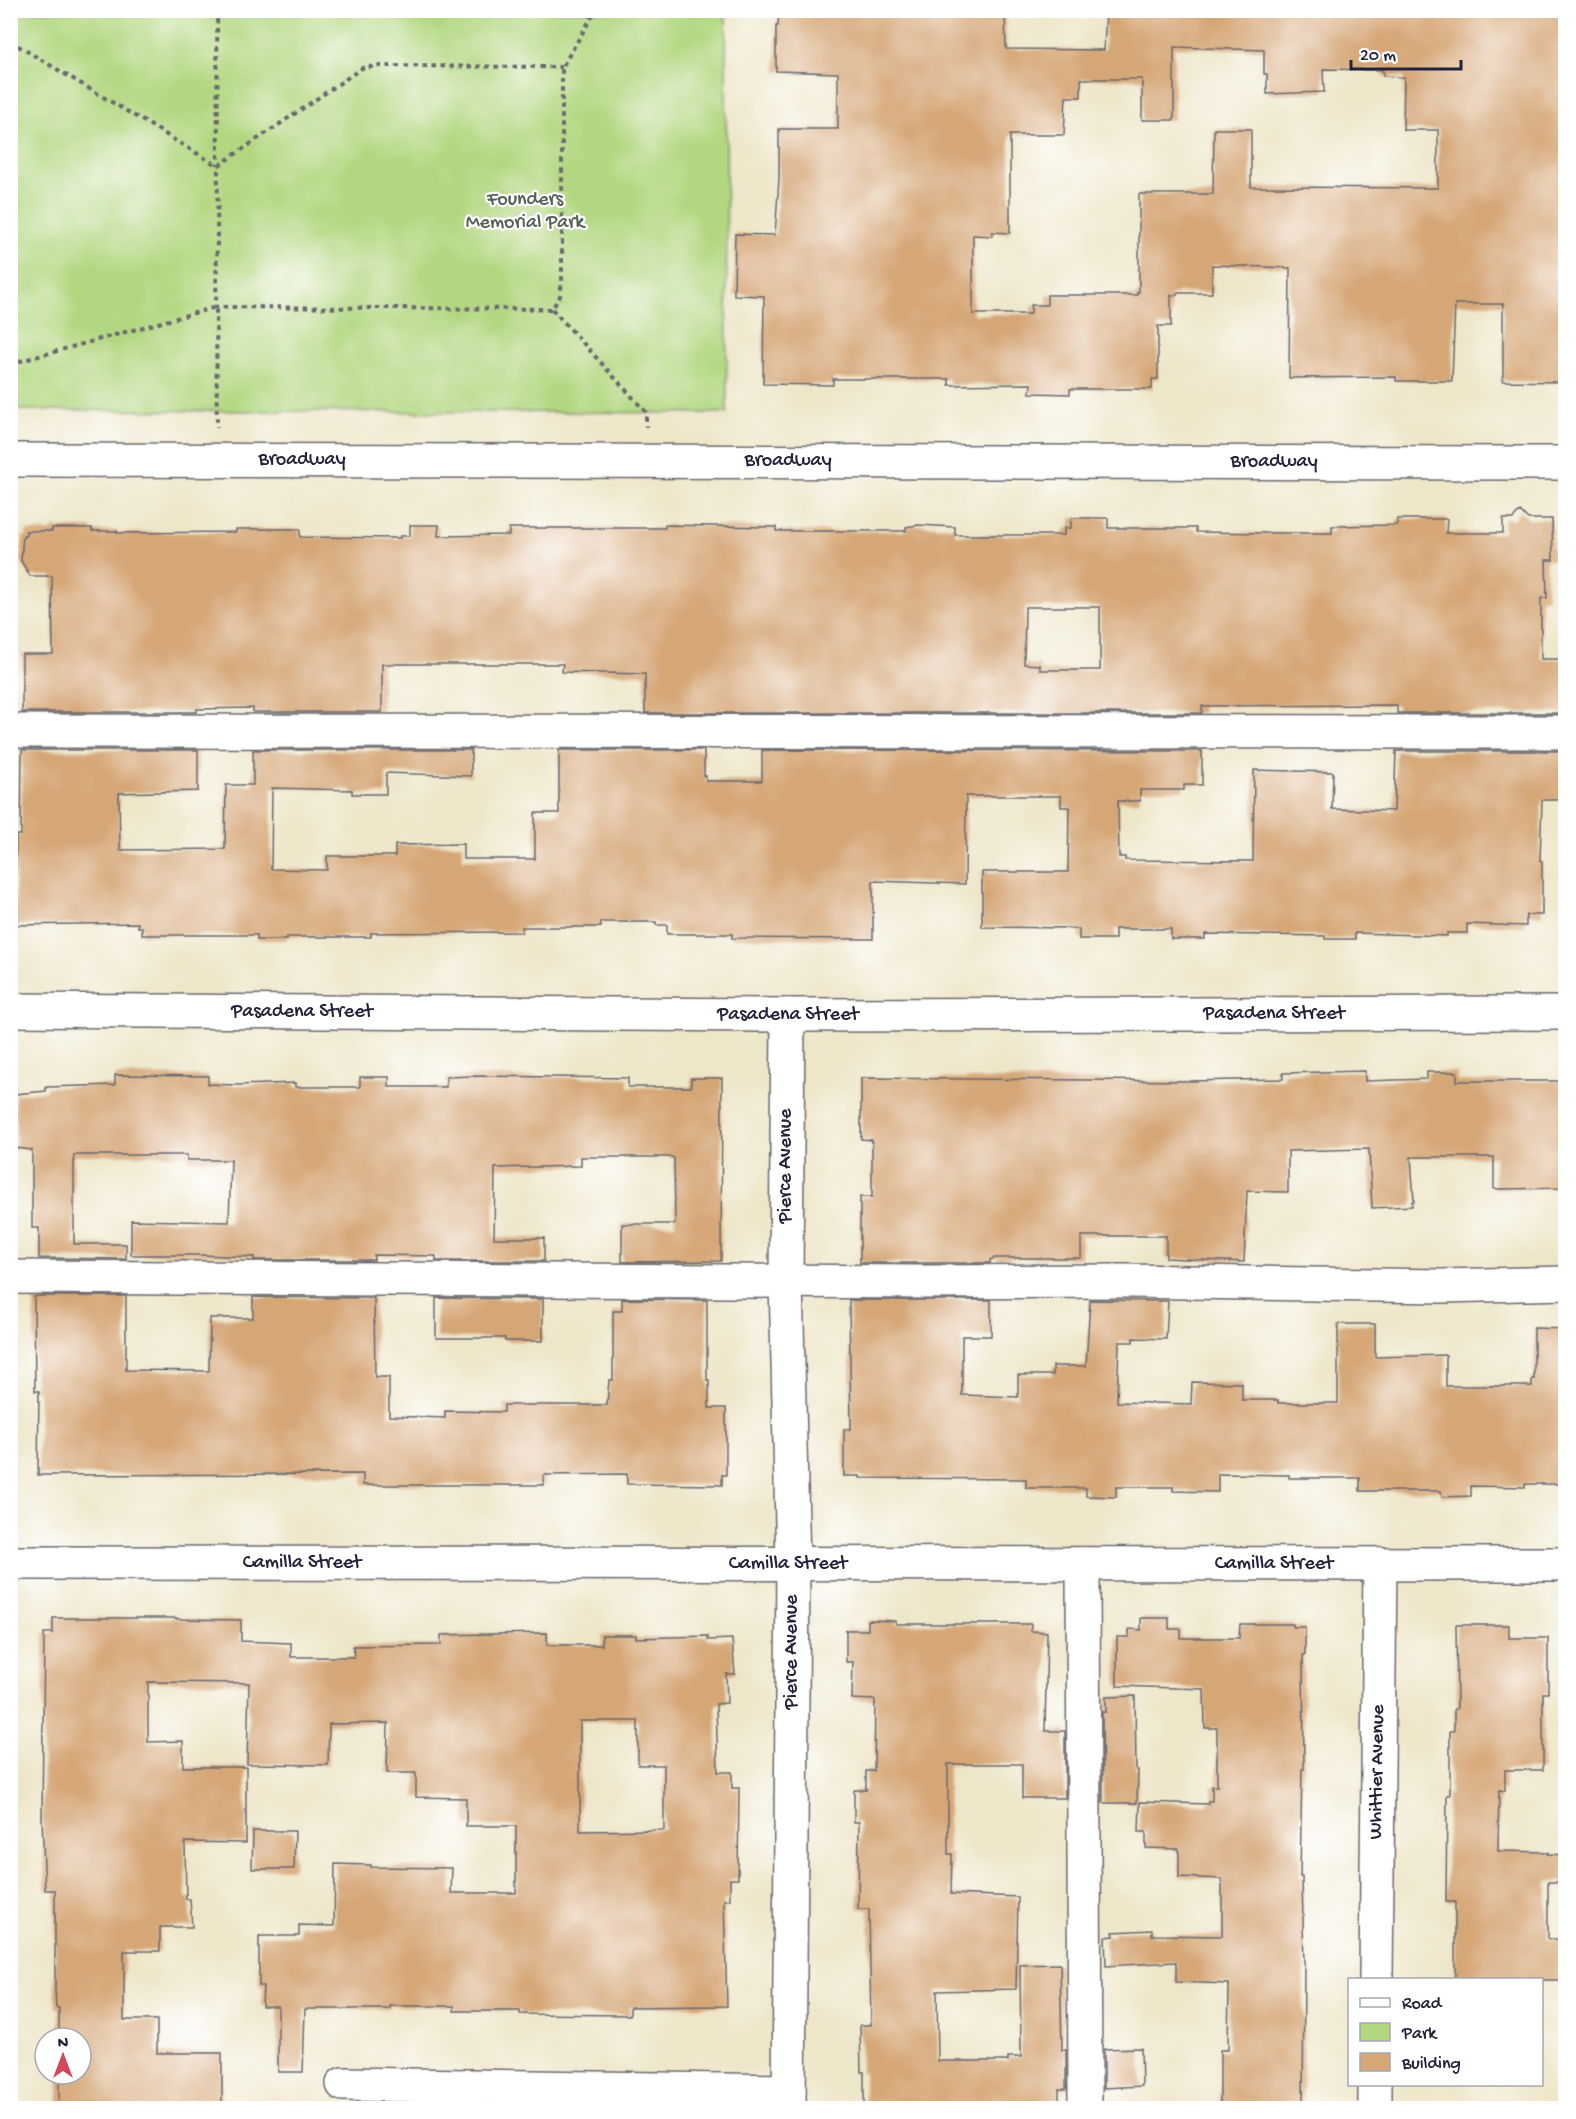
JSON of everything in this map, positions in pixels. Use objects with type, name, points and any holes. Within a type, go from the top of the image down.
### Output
[{"type":"street","name":"Broadway","points":[[10,460],[1566,463]]},
{"type":"street","points":[[10,731],[1566,732]]},
{"type":"street","name":"Pasadena Street","points":[[10,1010],[788,1015],[1566,1013]]},
{"type":"street","name":"Pierce Avenue","points":[[788,1015],[786,1281],[793,1564],[789,2100]]},
{"type":"street","points":[[10,1277],[1126,1281],[1443,1286],[1566,1283]]},
{"type":"street","name":"Camilla Street","points":[[10,1563],[1566,1564]]},
{"type":"street","points":[[1083,1564],[1085,2109]]},
{"type":"street","name":"Whittier Avenue","points":[[1376,1978],[1380,1564]]},
{"type":"street","points":[[343,2085],[789,2100]]},
{"type":"street","points":[[1375,2086],[1375,2109]]},
{"type":"path","points":[[217,10],[217,460]]},
{"type":"path","points":[[552,309],[560,296],[562,281],[562,67],[596,10]]},
{"type":"path","points":[[10,41],[218,166]]},
{"type":"path","points":[[218,166],[362,68],[376,66],[562,67]]},
{"type":"path","points":[[10,364],[216,308],[552,309],[646,412],[647,461]]},
{"type":"green space","name":"Founders Memorial Park","points":[[10,11],[726,11],[727,413],[11,410]]},
{"type":"building","points":[[779,10],[1005,10],[1006,49],[1104,50],[1106,10],[1566,10],[1566,241],[1560,241],[1560,305],[1566,305],[1566,372],[1562,372],[1561,382],[1503,381],[1503,304],[1455,304],[1452,381],[1396,381],[1396,377],[1289,378],[1290,268],[1212,265],[1212,293],[1171,295],[1171,326],[1158,326],[1158,379],[1152,379],[1152,389],[1070,389],[1070,394],[1030,393],[1031,384],[949,385],[949,379],[833,379],[833,385],[763,384],[764,296],[734,295],[735,234],[775,235],[779,179],[779,129],[838,129],[838,73],[776,71],[776,26],[778,26]],"holes":[[[1174,47],[1264,50],[1267,94],[1324,92],[1323,69],[1383,70],[1383,76],[1404,77],[1403,130],[1438,130],[1438,188],[1251,187],[1251,129],[1214,129],[1213,194],[1139,194],[1139,292],[1137,295],[1047,295],[1047,305],[1031,305],[1031,314],[973,314],[973,235],[992,236],[992,232],[1010,233],[1010,135],[1064,135],[1066,97],[1081,97],[1081,79],[1142,79],[1142,120],[1174,120]]]},
{"type":"building","points":[[1520,511],[1528,519],[1552,519],[1553,560],[1546,560],[1547,598],[1541,598],[1541,659],[1566,659],[1566,713],[1397,713],[1397,705],[1202,706],[1202,713],[645,713],[645,674],[562,672],[563,664],[382,664],[382,712],[253,712],[253,708],[197,709],[197,712],[22,712],[22,654],[53,654],[52,576],[30,576],[21,561],[23,536],[26,536],[26,531],[52,531],[52,528],[92,528],[92,531],[117,531],[117,533],[300,529],[300,537],[400,538],[400,536],[410,536],[410,525],[439,525],[438,536],[509,535],[509,528],[665,528],[665,525],[776,527],[776,531],[906,531],[906,527],[918,525],[955,527],[955,535],[1064,535],[1064,528],[1071,528],[1071,518],[1108,518],[1108,528],[1196,528],[1196,532],[1266,533],[1332,533],[1332,526],[1397,525],[1397,519],[1447,519],[1446,533],[1503,533],[1503,519],[1513,519]],"holes":[[[1025,607],[1100,607],[1100,670],[1040,670],[1040,665],[1024,664]]]},
{"type":"building","points":[[22,750],[198,750],[198,791],[119,793],[120,850],[225,849],[226,785],[253,785],[253,750],[471,750],[471,776],[386,773],[386,794],[352,794],[352,790],[272,788],[271,869],[327,870],[327,856],[395,856],[395,845],[463,844],[463,859],[535,859],[535,813],[559,813],[559,750],[704,750],[706,781],[762,781],[762,750],[1202,751],[1202,785],[1184,785],[1184,790],[1140,790],[1140,801],[1118,801],[1119,857],[1125,857],[1125,860],[1253,861],[1254,770],[1333,772],[1332,809],[1394,811],[1396,751],[1566,751],[1566,800],[1542,800],[1540,861],[1542,861],[1542,915],[1526,915],[1526,926],[1467,924],[1467,933],[1447,933],[1447,936],[1355,933],[1355,939],[1325,939],[1325,936],[1205,934],[1205,939],[1171,939],[1171,929],[1115,929],[1115,939],[1079,939],[1079,929],[982,927],[982,872],[1068,872],[1069,807],[1061,807],[1061,796],[966,796],[965,884],[873,881],[873,939],[732,938],[732,934],[667,934],[667,925],[656,925],[656,922],[601,922],[601,927],[522,927],[522,932],[371,933],[371,937],[287,937],[287,940],[257,940],[257,935],[142,935],[142,927],[138,927],[138,923],[15,925],[16,835],[21,835]]},
{"type":"building","points":[[1365,1071],[1365,1081],[1427,1079],[1427,1072],[1457,1072],[1457,1081],[1561,1081],[1561,1087],[1566,1087],[1566,1188],[1494,1189],[1494,1157],[1411,1157],[1414,1201],[1412,1201],[1412,1206],[1372,1208],[1369,1149],[1288,1151],[1288,1192],[1247,1191],[1244,1262],[1166,1258],[1166,1236],[1081,1236],[1081,1258],[994,1258],[990,1260],[990,1263],[860,1263],[860,1197],[872,1197],[872,1140],[861,1139],[861,1078],[1192,1081],[1283,1079],[1283,1073]]},
{"type":"building","points":[[115,1075],[208,1076],[208,1084],[295,1083],[295,1087],[360,1087],[360,1077],[389,1077],[389,1087],[446,1087],[446,1077],[475,1076],[628,1078],[628,1087],[691,1087],[691,1078],[722,1078],[721,1261],[622,1262],[622,1224],[675,1224],[674,1158],[671,1157],[581,1157],[581,1166],[495,1168],[494,1238],[544,1238],[544,1261],[436,1261],[436,1256],[374,1255],[374,1260],[254,1260],[254,1257],[131,1255],[131,1220],[229,1222],[231,1160],[187,1160],[187,1155],[74,1155],[74,1244],[126,1244],[126,1259],[39,1258],[39,1228],[32,1228],[32,1150],[16,1148],[15,1094],[46,1091],[46,1087],[115,1085]]},
{"type":"building","points":[[126,1296],[126,1370],[209,1371],[210,1318],[253,1318],[253,1297],[374,1298],[375,1377],[389,1377],[389,1416],[445,1418],[445,1411],[504,1412],[504,1405],[607,1405],[609,1380],[613,1380],[613,1311],[622,1311],[622,1299],[707,1300],[709,1408],[726,1408],[726,1475],[722,1475],[722,1485],[627,1484],[627,1474],[544,1475],[544,1485],[363,1485],[363,1474],[38,1475],[39,1391],[35,1391],[34,1297]]},
{"type":"building","points":[[436,1298],[543,1299],[543,1341],[505,1341],[505,1338],[436,1338]]},
{"type":"building","points":[[849,1300],[991,1300],[991,1336],[962,1336],[962,1395],[1018,1397],[1018,1375],[1053,1375],[1053,1366],[1086,1366],[1090,1300],[1168,1301],[1166,1339],[1133,1338],[1133,1342],[1119,1342],[1117,1402],[1191,1404],[1192,1382],[1242,1383],[1242,1400],[1278,1400],[1278,1403],[1338,1403],[1338,1324],[1375,1324],[1375,1357],[1446,1355],[1446,1386],[1532,1386],[1534,1328],[1566,1329],[1566,1484],[1525,1484],[1525,1487],[1471,1486],[1471,1496],[1442,1497],[1441,1491],[1360,1491],[1360,1478],[1289,1478],[1289,1475],[1218,1474],[1218,1492],[1173,1491],[1173,1487],[1116,1487],[1116,1497],[1086,1496],[1086,1488],[1026,1488],[1026,1479],[844,1476],[844,1429],[851,1429]]},
{"type":"building","points":[[53,1618],[241,1620],[241,1641],[291,1643],[291,1657],[354,1657],[353,1646],[441,1645],[441,1635],[547,1633],[547,1645],[602,1645],[602,1635],[636,1635],[636,1638],[708,1636],[708,1640],[732,1639],[735,1674],[726,1674],[727,1703],[716,1704],[718,1772],[732,1772],[732,1788],[739,1788],[738,1879],[730,1879],[730,1900],[724,1900],[727,2006],[630,2007],[630,2015],[454,2011],[454,2006],[305,2009],[303,2072],[278,2072],[278,2006],[262,2006],[263,1986],[259,1986],[259,1936],[299,1936],[299,1925],[334,1926],[335,1864],[452,1868],[451,1893],[516,1893],[516,1826],[466,1826],[466,1798],[416,1797],[416,1773],[387,1773],[388,1723],[329,1724],[328,1765],[247,1764],[249,1683],[148,1682],[148,1742],[183,1741],[183,1767],[246,1767],[246,1843],[185,1842],[186,1899],[190,1899],[192,1927],[160,1927],[160,1951],[124,1951],[124,2020],[157,2020],[157,2053],[222,2053],[222,2109],[59,2109],[59,2086],[93,2086],[93,2026],[59,2026],[59,2008],[56,2008],[55,1890],[45,1890],[42,1819],[44,1633],[53,1633]],"holes":[[[580,1721],[638,1721],[638,1765],[664,1765],[664,1830],[580,1831]]]},
{"type":"building","points":[[1141,1618],[1169,1618],[1169,1629],[1181,1629],[1181,1638],[1239,1638],[1240,1624],[1293,1624],[1293,1627],[1305,1627],[1305,1655],[1303,1655],[1304,1769],[1302,1769],[1300,1877],[1302,1877],[1304,1965],[1303,2109],[1220,2109],[1220,2050],[1228,2050],[1229,1984],[1176,1982],[1176,1962],[1106,1966],[1105,1937],[1114,1936],[1113,1932],[1152,1930],[1152,1935],[1222,1936],[1222,1879],[1179,1877],[1179,1849],[1146,1848],[1146,1832],[1139,1832],[1140,1802],[1208,1804],[1208,1801],[1212,1801],[1212,1786],[1217,1786],[1217,1728],[1205,1728],[1204,1689],[1117,1686],[1117,1637],[1129,1637],[1129,1629],[1141,1630]]},
{"type":"building","points":[[868,1620],[896,1621],[896,1624],[1031,1624],[1031,1631],[1047,1632],[1045,1731],[1065,1731],[1065,1798],[1022,1798],[1022,1764],[948,1764],[948,1854],[952,1854],[951,1894],[1018,1897],[1016,1989],[937,1991],[938,2061],[1008,2061],[1008,2057],[1021,2057],[1020,1965],[1060,1964],[1062,2050],[1066,2050],[1066,2089],[1059,2089],[1059,2109],[864,2109],[860,2025],[871,2025],[869,1909],[858,1909],[859,1822],[854,1822],[854,1790],[866,1790],[866,1771],[874,1771],[875,1700],[852,1699],[853,1662],[846,1662],[846,1630],[868,1630]]},
{"type":"building","points":[[1456,1625],[1509,1625],[1509,1638],[1548,1638],[1548,1693],[1543,1693],[1543,1770],[1505,1770],[1505,1791],[1499,1790],[1498,1851],[1548,1852],[1547,1854],[1566,1855],[1566,1882],[1548,1882],[1548,1939],[1566,1939],[1566,1980],[1455,1978],[1455,1902],[1446,1902],[1450,1731],[1454,1731],[1454,1709],[1457,1709]]},
{"type":"building","points":[[1135,1696],[1137,1803],[1103,1803],[1102,1712],[1106,1712],[1106,1697]]},
{"type":"building","points":[[253,1831],[295,1831],[294,1869],[252,1869]]},
{"type":"building","points":[[1141,2048],[1142,2086],[1104,2088],[1104,2049]]}]
